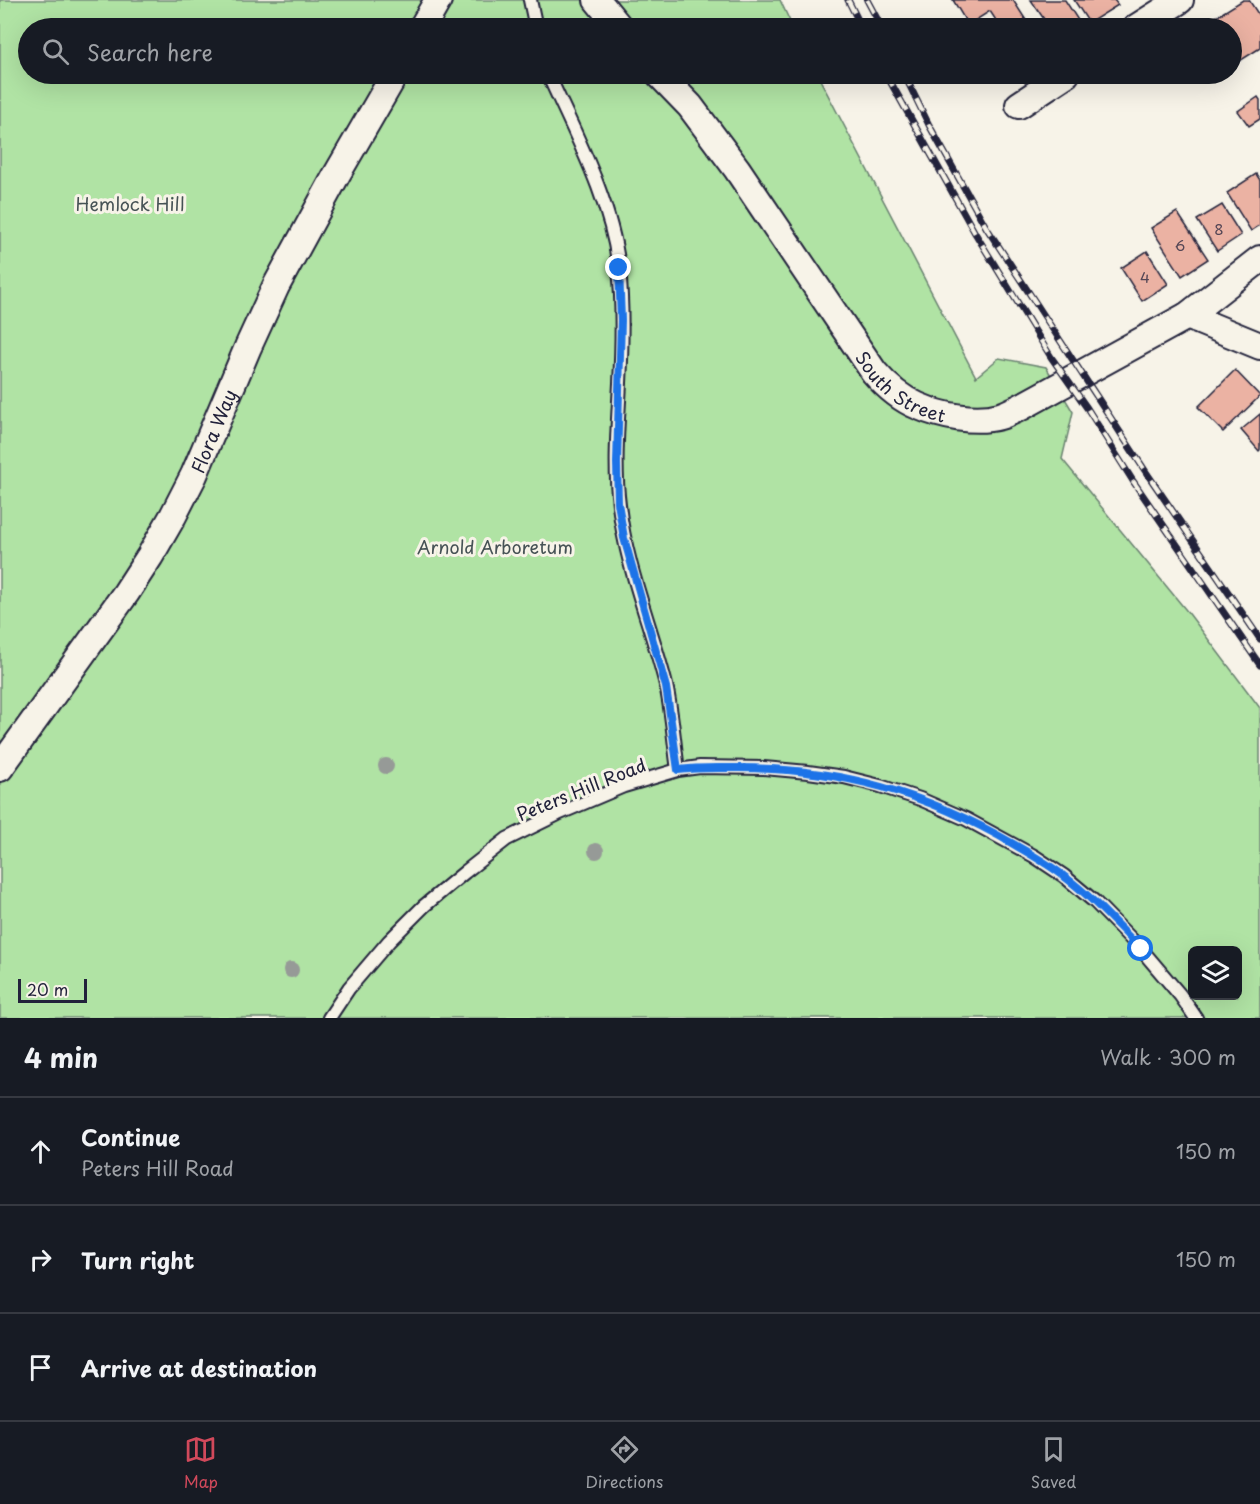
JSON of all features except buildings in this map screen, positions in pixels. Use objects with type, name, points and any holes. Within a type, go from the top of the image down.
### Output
[{"type":"street","points":[[428,18],[438,0]]},
{"type":"street","points":[[597,0],[612,18]]},
{"type":"street","points":[[1152,18],[1180,0]]},
{"type":"street","name":"Flora Way","points":[[0,768],[126,593],[173,516],[194,475],[276,286],[389,84]]},
{"type":"street","name":"South Street","points":[[669,84],[690,106],[737,169],[867,364],[902,397],[917,406],[938,413],[979,418],[999,416],[1021,407],[1187,316],[1260,259]]},
{"type":"street","points":[[1019,105],[1051,84]]},
{"type":"street","points":[[1187,316],[1260,346]]},
{"type":"lane","points":[[530,0],[534,18]]},
{"type":"lane","points":[[553,84],[585,153],[602,198],[619,268],[621,330],[618,503],[624,538],[666,687],[678,770]]},
{"type":"lane","name":"Peters Hill Road","points":[[329,1018],[349,988],[389,941],[424,906],[507,839],[624,786],[678,770],[700,767],[764,768],[844,777],[920,799],[966,819],[1034,856],[1064,876],[1095,902],[1141,949],[1180,995],[1196,1018]]},
{"type":"green space","name":"Arnold Arboretum","points":[[0,0],[780,0],[788,18],[18,18],[18,84],[822,84],[976,377],[999,358],[1046,367],[1073,412],[1062,459],[1190,615],[1260,708],[1260,1018],[0,1018]]},
{"type":"railway","points":[[848,0],[857,18]]},
{"type":"railway","points":[[867,0],[877,18]]},
{"type":"railway","points":[[892,84],[975,233],[1051,357],[1260,665]]},
{"type":"railway","points":[[909,84],[986,227],[1146,472],[1260,639]]},
{"type":"route","points":[[619,268],[621,320],[618,503],[624,538],[666,687],[678,770],[700,767],[764,768],[808,772],[844,777],[920,799],[1002,837],[1064,876],[1095,902],[1141,949]]},
{"type":"park label","name":"Hemlock Hill","points":[[130,203]]}]
